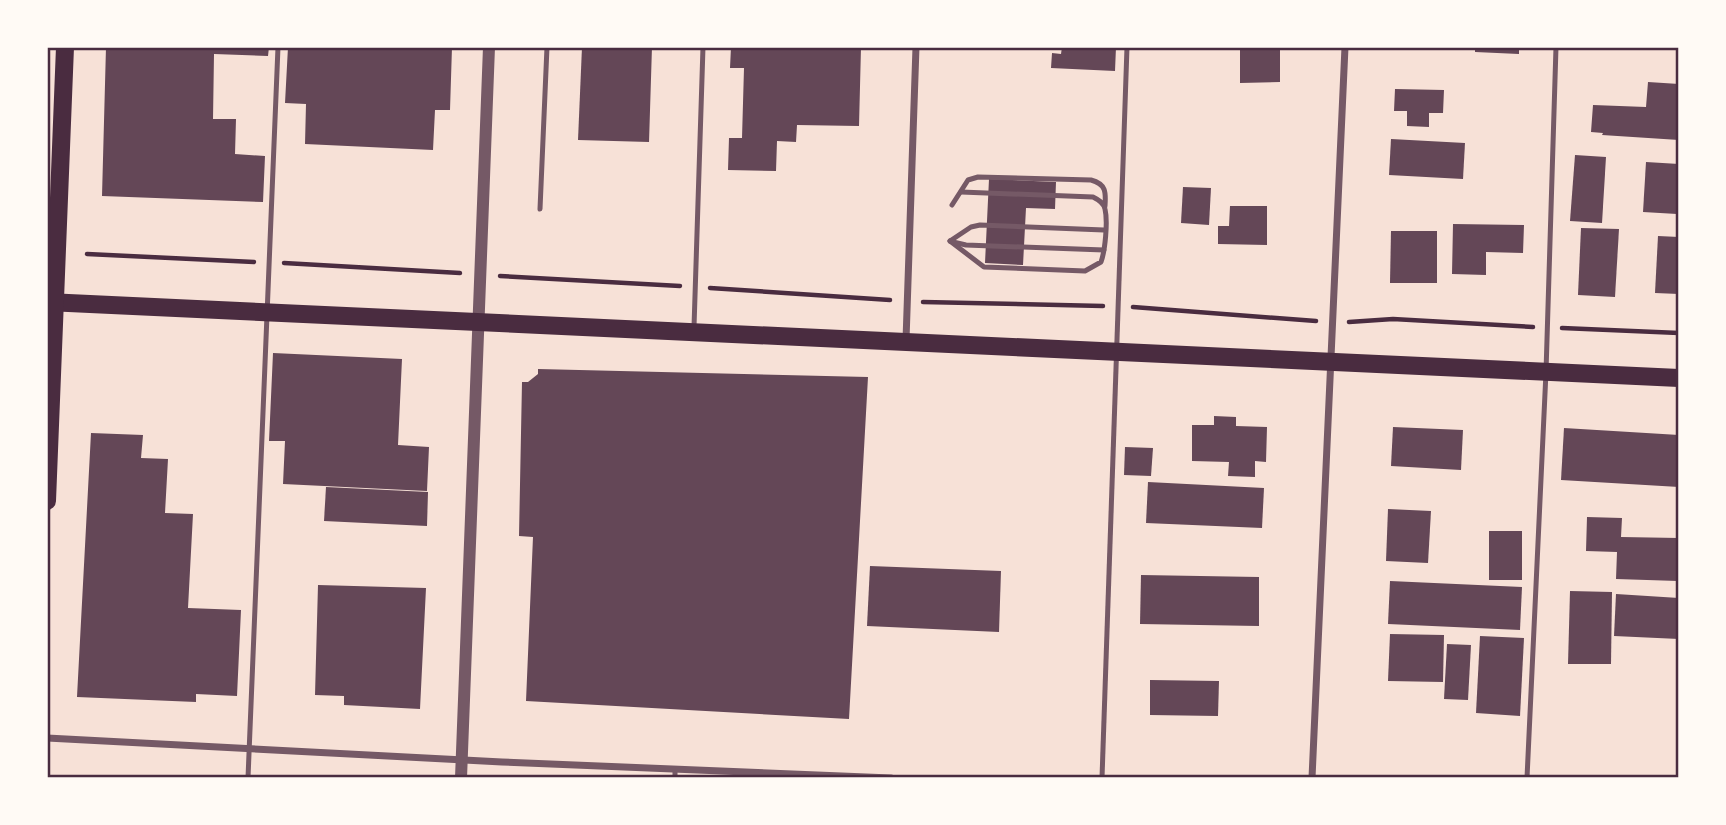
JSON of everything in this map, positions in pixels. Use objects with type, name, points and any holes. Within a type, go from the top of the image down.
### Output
[{"type":"main road","points":[[47,501],[52,302],[65,47]]},
{"type":"main road","points":[[52,302],[1679,378]]},
{"type":"street","points":[[461,778],[489,47]]},
{"type":"street","points":[[906,342],[916,47]]},
{"type":"street","points":[[1312,778],[1345,47]]},
{"type":"street","points":[[47,738],[675,774],[891,778]]},
{"type":"lane","points":[[248,778],[278,47]]},
{"type":"lane","points":[[540,209],[547,47]]},
{"type":"lane","points":[[694,333],[703,47]]},
{"type":"lane","points":[[1102,778],[1127,47]]},
{"type":"lane","points":[[1527,778],[1546,372],[1556,47]]},
{"type":"lane","points":[[950,242],[984,268],[1086,271],[1101,262],[1104,250],[1106,190],[1091,180],[978,177],[968,180],[952,205]]},
{"type":"lane","points":[[961,192],[1093,197],[1101,201],[1105,209]]},
{"type":"lane","points":[[950,242],[971,227],[980,225],[1104,230]]},
{"type":"lane","points":[[950,242],[966,245],[1104,250]]},
{"type":"path","points":[[87,254],[479,274],[907,302],[1119,307],[1273,316],[1334,323],[1393,319],[1679,333]]},
{"type":"building","points":[[106,47],[269,47],[268,56],[214,54],[213,119],[236,119],[235,154],[265,156],[263,202],[102,196]]},
{"type":"building","points":[[288,47],[452,47],[450,110],[435,110],[433,150],[305,144],[306,104],[285,103]]},
{"type":"building","points":[[582,47],[652,47],[649,142],[578,140]]},
{"type":"building","points":[[731,47],[861,47],[859,126],[797,125],[796,142],[777,141],[776,171],[728,170],[729,138],[742,138],[744,68],[730,68]]},
{"type":"building","points":[[1062,47],[1116,47],[1115,71],[1051,68],[1052,53],[1061,54]]},
{"type":"building","points":[[1240,47],[1280,47],[1280,82],[1240,83]]},
{"type":"building","points":[[1475,47],[1519,47],[1519,54],[1475,52]]},
{"type":"building","points":[[1648,82],[1679,84],[1679,140],[1591,132],[1593,105],[1646,107]]},
{"type":"building","points":[[1395,89],[1444,90],[1443,113],[1429,113],[1429,127],[1407,126],[1407,111],[1394,111]]},
{"type":"building","points":[[1391,139],[1465,143],[1463,179],[1389,175]]},
{"type":"building","points":[[1575,155],[1606,157],[1602,223],[1570,221]]},
{"type":"building","points":[[1646,162],[1679,164],[1677,214],[1643,212]]},
{"type":"building","points":[[989,179],[1056,182],[1055,209],[1026,208],[1023,265],[985,263]]},
{"type":"building","points":[[1183,187],[1211,188],[1209,225],[1181,223]]},
{"type":"building","points":[[1230,206],[1267,206],[1267,245],[1218,244],[1218,226],[1229,226]]},
{"type":"building","points":[[1453,224],[1524,225],[1523,253],[1486,252],[1486,275],[1452,274]]},
{"type":"building","points":[[1581,228],[1619,229],[1615,297],[1578,295]]},
{"type":"building","points":[[1391,231],[1437,231],[1437,283],[1390,283]]},
{"type":"building","points":[[1658,236],[1679,237],[1679,294],[1655,293]]},
{"type":"building","points":[[273,353],[402,359],[398,445],[429,447],[427,491],[283,484],[285,441],[269,441]]},
{"type":"building","points":[[538,369],[868,377],[849,719],[526,701],[533,537],[519,536],[522,382],[528,382],[538,374]]},
{"type":"building","points":[[1214,416],[1236,417],[1236,426],[1267,427],[1266,462],[1255,461],[1255,477],[1228,476],[1229,462],[1192,461],[1192,425],[1214,425]]},
{"type":"building","points":[[1393,427],[1463,430],[1461,470],[1391,466]]},
{"type":"building","points":[[1564,428],[1679,435],[1679,487],[1561,480]]},
{"type":"building","points":[[91,433],[143,435],[141,458],[168,459],[165,513],[193,514],[188,608],[241,610],[237,696],[196,694],[196,702],[77,697]]},
{"type":"building","points":[[1125,447],[1153,448],[1151,476],[1124,475]]},
{"type":"building","points":[[1148,482],[1264,488],[1262,528],[1146,523]]},
{"type":"building","points":[[326,487],[428,492],[427,526],[324,521]]},
{"type":"building","points":[[1388,509],[1431,511],[1428,563],[1386,561]]},
{"type":"building","points":[[1587,517],[1622,518],[1621,537],[1679,538],[1678,581],[1616,579],[1617,552],[1586,551]]},
{"type":"building","points":[[1489,531],[1522,531],[1522,580],[1489,580]]},
{"type":"building","points":[[870,566],[1001,571],[999,632],[867,626]]},
{"type":"building","points":[[1141,575],[1259,577],[1259,626],[1140,624]]},
{"type":"building","points":[[1390,581],[1522,587],[1520,630],[1388,624]]},
{"type":"building","points":[[318,585],[426,588],[420,709],[344,705],[344,696],[315,695]]},
{"type":"building","points":[[1570,591],[1612,592],[1611,664],[1568,664]]},
{"type":"building","points":[[1616,594],[1679,598],[1679,639],[1614,636]]},
{"type":"building","points":[[1390,634],[1444,635],[1443,682],[1388,681]]},
{"type":"building","points":[[1480,636],[1524,638],[1520,716],[1476,713]]},
{"type":"building","points":[[1447,644],[1471,645],[1468,700],[1444,699]]},
{"type":"building","points":[[1150,680],[1219,681],[1218,716],[1150,715]]}]
